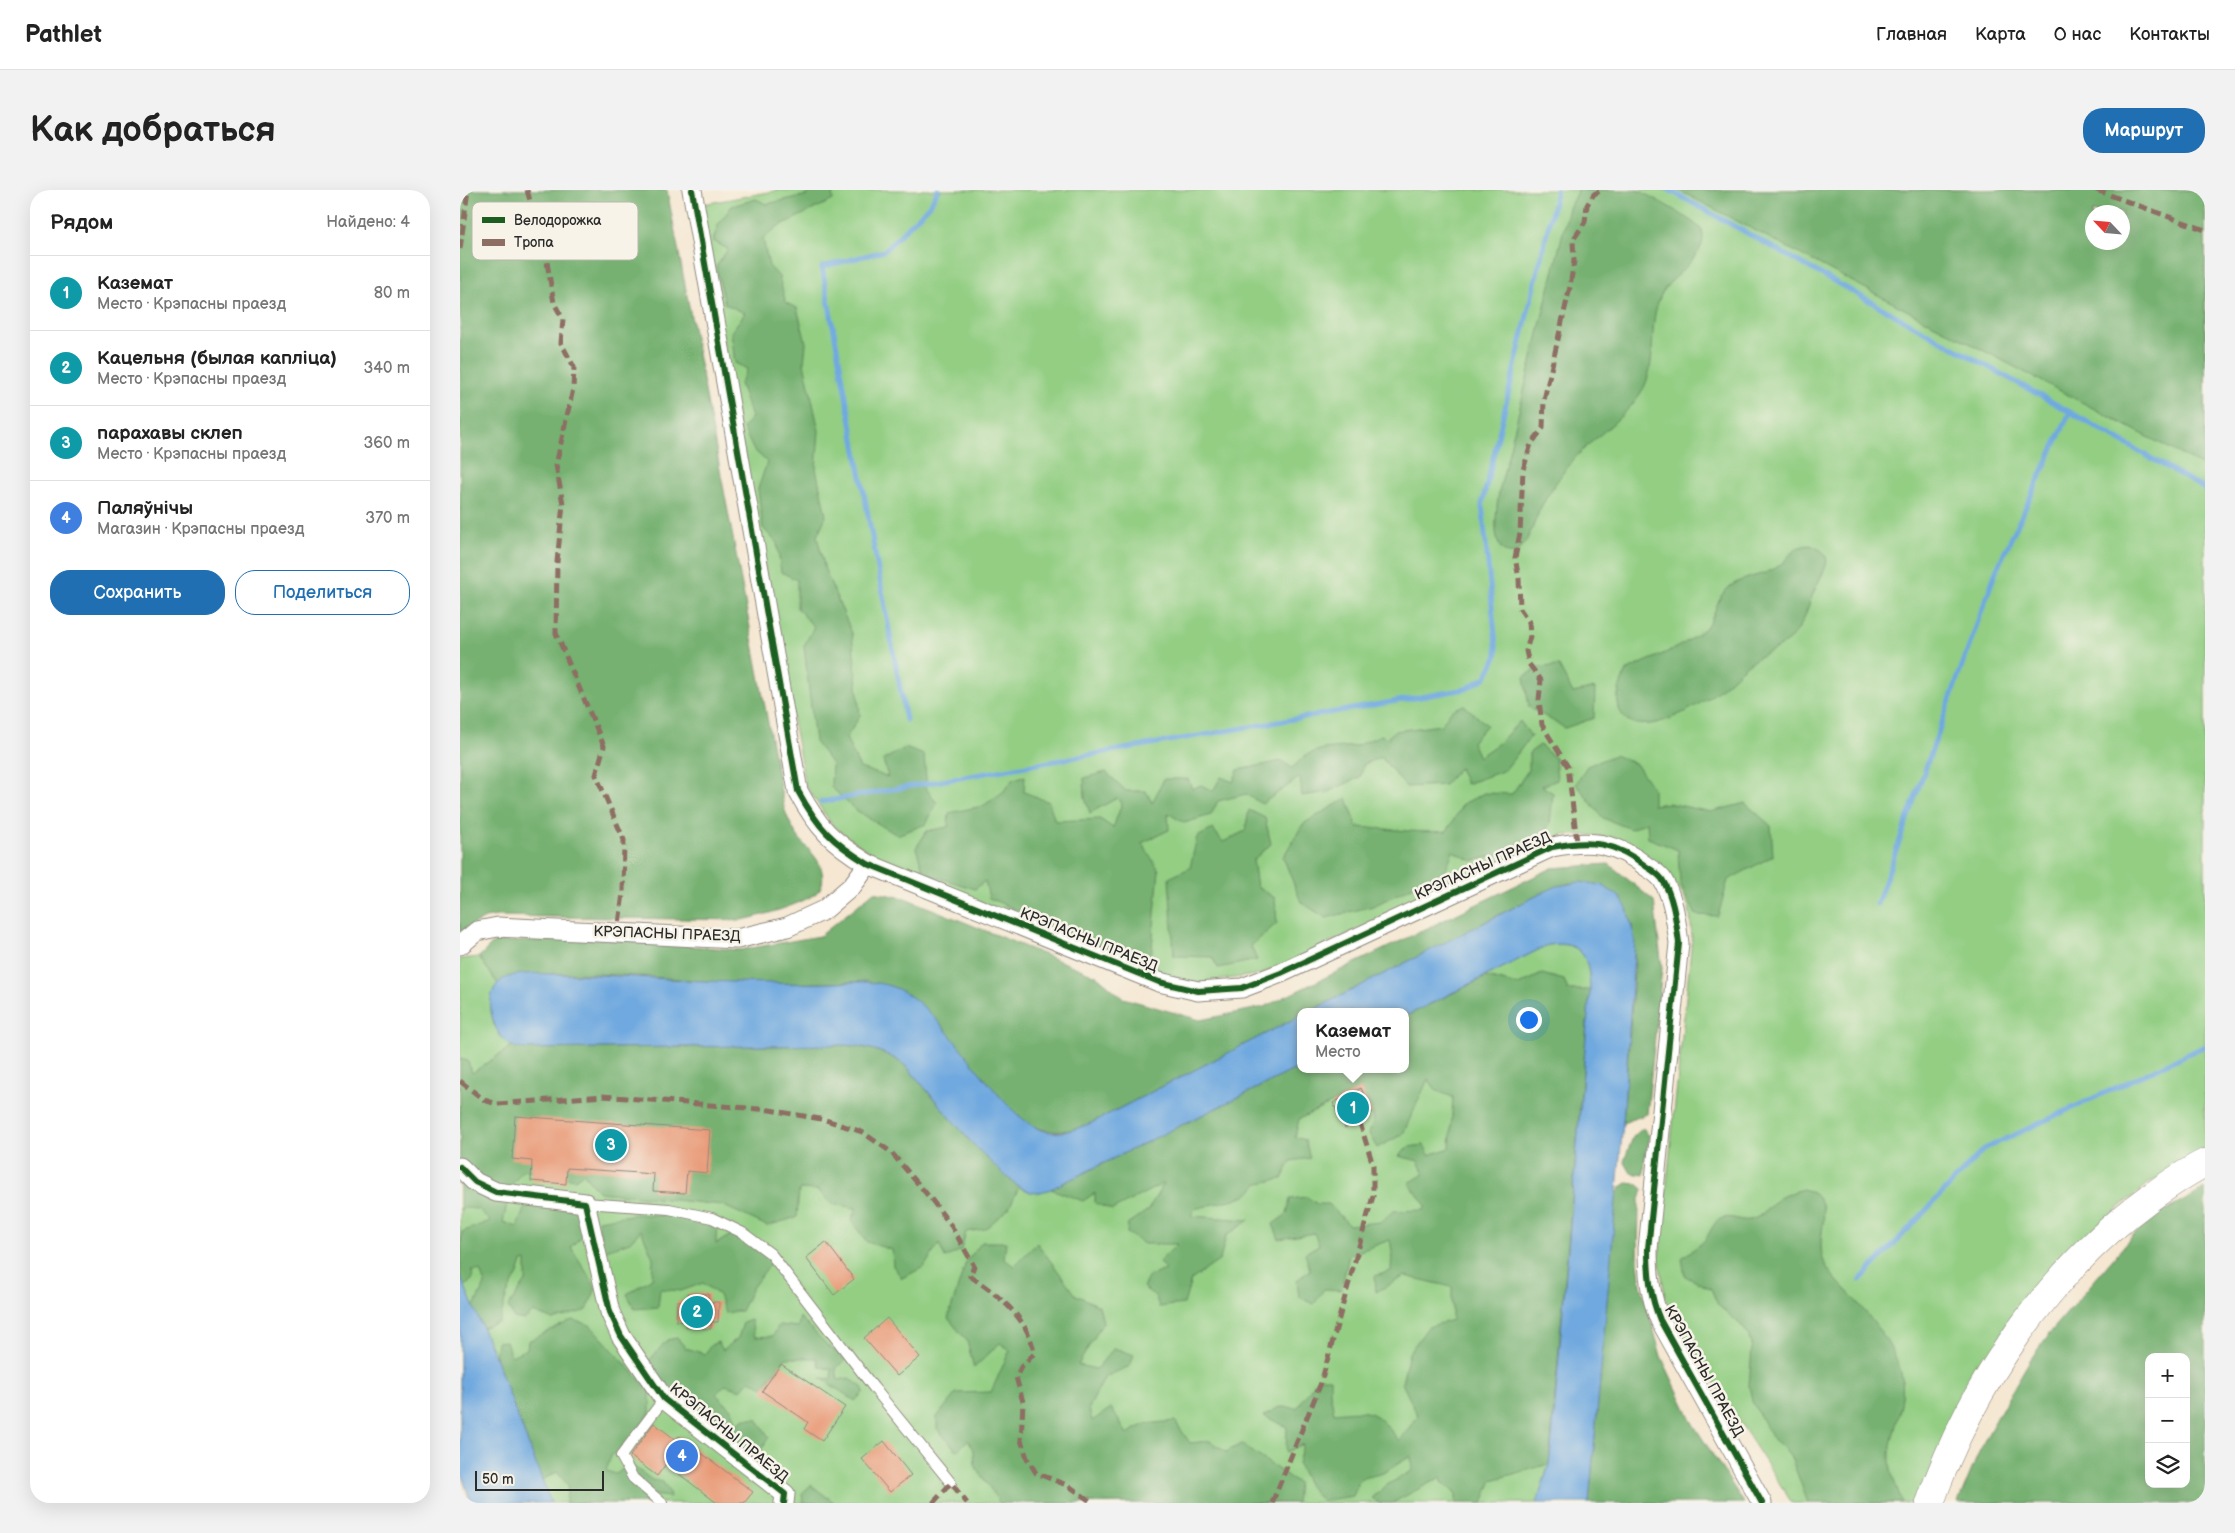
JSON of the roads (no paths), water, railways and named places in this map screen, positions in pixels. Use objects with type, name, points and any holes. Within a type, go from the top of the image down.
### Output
[{"type":"street","points":[[692,190],[798,791],[810,815],[827,836],[868,864]]},
{"type":"street","name":"КРЭПАСНЫ ПРАЕЗД","points":[[460,945],[477,931],[498,927],[736,939],[787,927],[824,910],[852,886],[868,864],[1159,982],[1198,991],[1242,988],[1281,973],[1552,846],[1577,842],[1597,842],[1614,847],[1639,860],[1661,878],[1668,892],[1674,912],[1679,943],[1648,1249],[1648,1281],[1652,1300],[1660,1320],[1762,1503]]},
{"type":"street","points":[[1930,1503],[1958,1433],[1971,1408],[2003,1356],[2043,1301],[2086,1253],[2112,1229],[2165,1186],[2205,1163]]},
{"type":"street","points":[[460,1167],[475,1182],[496,1192],[585,1203]]},
{"type":"street","name":"КРЭПАСНЫ ПРАЕЗД","points":[[585,1203],[610,1312],[621,1336],[664,1399],[785,1494],[784,1503]]},
{"type":"lane","points":[[585,1203],[669,1210],[712,1218],[743,1233],[771,1254],[874,1388],[951,1483]]},
{"type":"lane","points":[[662,1503],[633,1478],[621,1456],[664,1399]]},
{"type":"water","points":[[1580,882],[1602,885],[1620,897],[1627,908],[1635,939],[1623,1123],[1589,1503],[1537,1503],[1549,1464],[1552,1439],[1590,990],[1586,961],[1577,949],[1570,946],[1560,944],[1548,945],[1409,1014],[1409,1008],[1317,1008],[1557,886]]},
{"type":"water","points":[[514,975],[601,975],[761,983],[868,982],[893,987],[921,1004],[940,1023],[1014,1112],[1032,1126],[1050,1132],[1076,1129],[1091,1123],[1297,1018],[1297,1068],[1051,1189],[1037,1193],[1019,1187],[1002,1173],[971,1142],[907,1067],[892,1057],[876,1050],[841,1045],[525,1049],[515,1047],[501,1037],[493,1021],[491,1012],[492,994],[502,980]]},
{"type":"water","points":[[460,1275],[495,1357],[551,1503],[471,1503],[460,1470]]},
{"type":"waterway","points":[[906,720],[822,267],[884,251],[930,205],[938,190]]},
{"type":"waterway","points":[[821,802],[1466,689],[1486,677],[1497,655],[1482,504],[1557,190]]},
{"type":"waterway","points":[[1669,190],[2205,489]]},
{"type":"waterway","points":[[1877,904],[1996,571],[2070,412]]},
{"type":"waterway","points":[[1860,1280],[1984,1149],[2205,1046]]},
{"type":"place","name":"Каземат","points":[[1353,1108]]},
{"type":"place","name":"парахавы склеп","points":[[611,1145]]},
{"type":"place","name":"Кацельня (былая капліца)","points":[[697,1312]]},
{"type":"place","name":"Паляўнічы","points":[[682,1456]]}]
